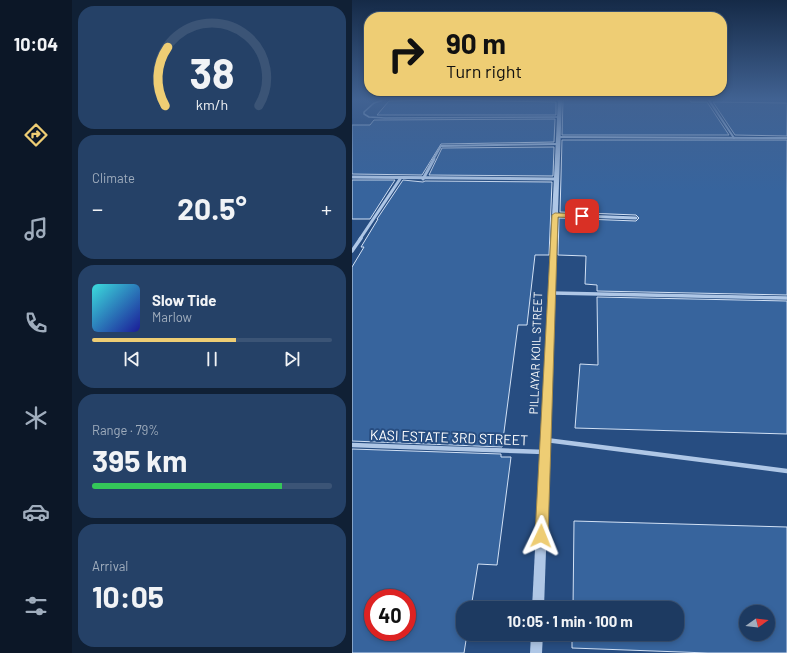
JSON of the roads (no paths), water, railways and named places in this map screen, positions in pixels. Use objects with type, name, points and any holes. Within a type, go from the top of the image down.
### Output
[{"type":"street","name":"PILLAYAR KOIL STREET","points":[[538,601],[559,129]]},
{"type":"street","points":[[728,129],[734,138]]},
{"type":"street","points":[[423,179],[442,146],[558,141],[787,138]]},
{"type":"street","points":[[352,177],[400,179],[556,179]]},
{"type":"street","points":[[352,251],[400,179]]},
{"type":"street","points":[[555,215],[636,218]]},
{"type":"street","points":[[552,293],[787,298]]},
{"type":"street","points":[[546,440],[787,471]]},
{"type":"street","name":"KASI ESTATE 3RD STREET","points":[[352,445],[545,452]]},
{"type":"street","points":[[536,653],[537,641]]}]
